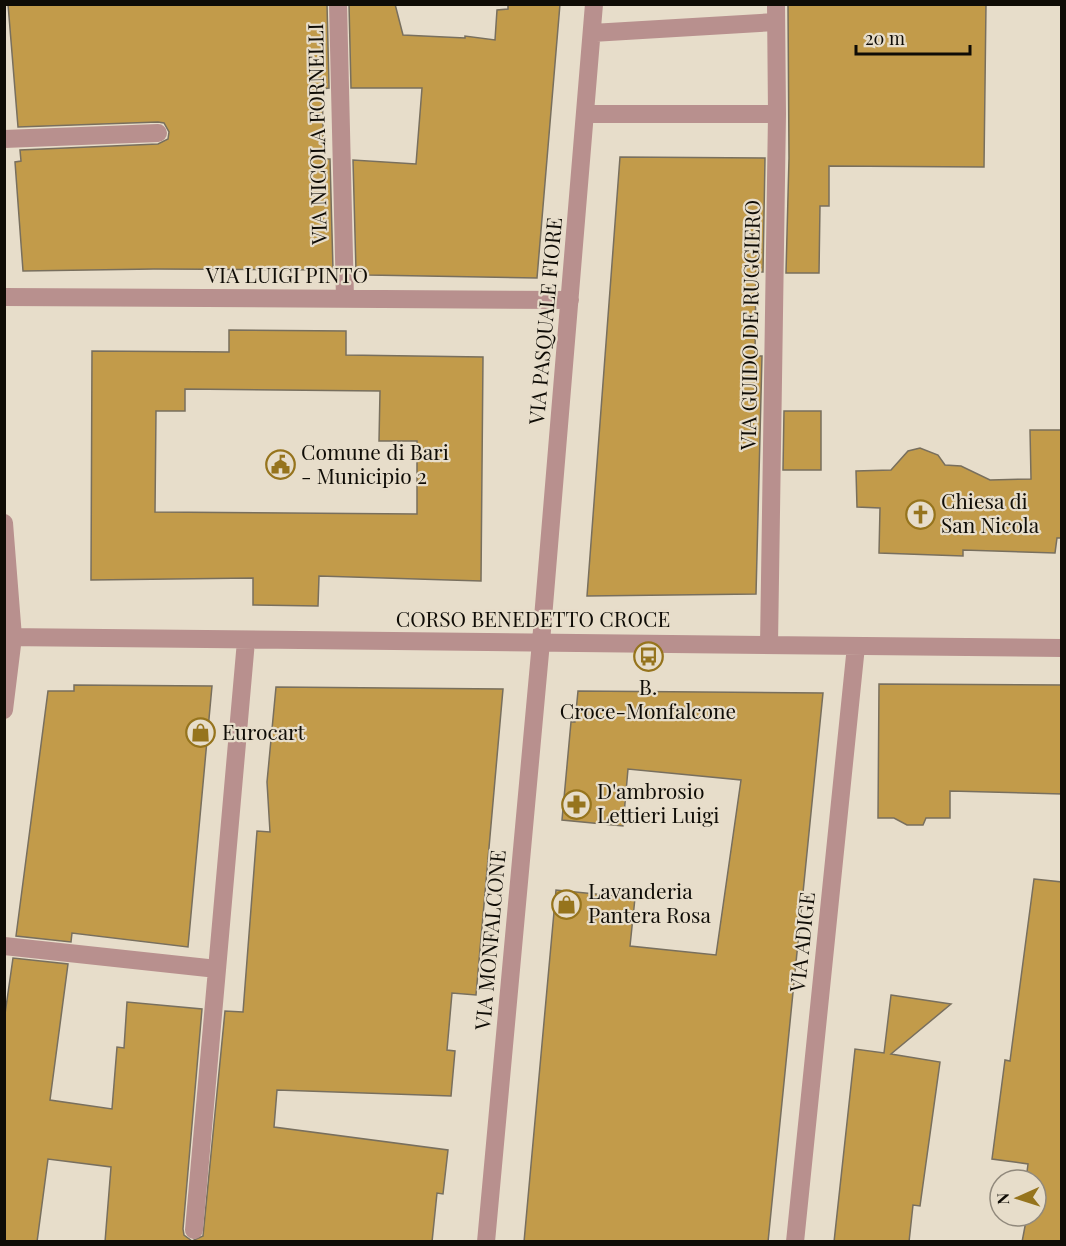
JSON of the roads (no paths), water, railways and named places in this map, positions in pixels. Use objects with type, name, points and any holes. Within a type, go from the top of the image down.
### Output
[{"type":"street","name":"VIA NICOLA FORNELLI","points":[[338,4],[345,299]]},
{"type":"street","name":"VIA PASQUALE FIORE","points":[[541,642],[587,114],[594,4]]},
{"type":"street","points":[[592,33],[776,14]]},
{"type":"street","name":"VIA GUIDO DE RUGGIERO","points":[[769,645],[777,114],[776,14]]},
{"type":"street","points":[[587,114],[777,114]]},
{"type":"street","points":[[4,139],[158,133]]},
{"type":"street","name":"VIA LUIGI PINTO","points":[[4,297],[570,300]]},
{"type":"street","points":[[4,523],[9,637],[4,710]]},
{"type":"street","name":"CORSO BENEDETTO CROCE","points":[[9,637],[1062,648]]},
{"type":"street","points":[[194,1230],[246,641]]},
{"type":"street","name":"VIA MONFALCONE","points":[[486,1242],[541,642]]},
{"type":"street","name":"VIA ADIGE","points":[[795,1242],[856,646]]},
{"type":"street","points":[[4,946],[217,969]]},
{"type":"place","name":"Comune di Bari - Municipio 2","points":[[280,465]]},
{"type":"place","name":"Chiesa di San Nicola","points":[[920,514]]},
{"type":"place","name":"B. Croce-Monfalcone","points":[[648,657]]},
{"type":"place","name":"Eurocart","points":[[201,733]]},
{"type":"place","name":"D'ambrosio Lettieri Luigi","points":[[576,804]]},
{"type":"place","name":"Lavanderia Pantera Rosa","points":[[567,904]]}]
